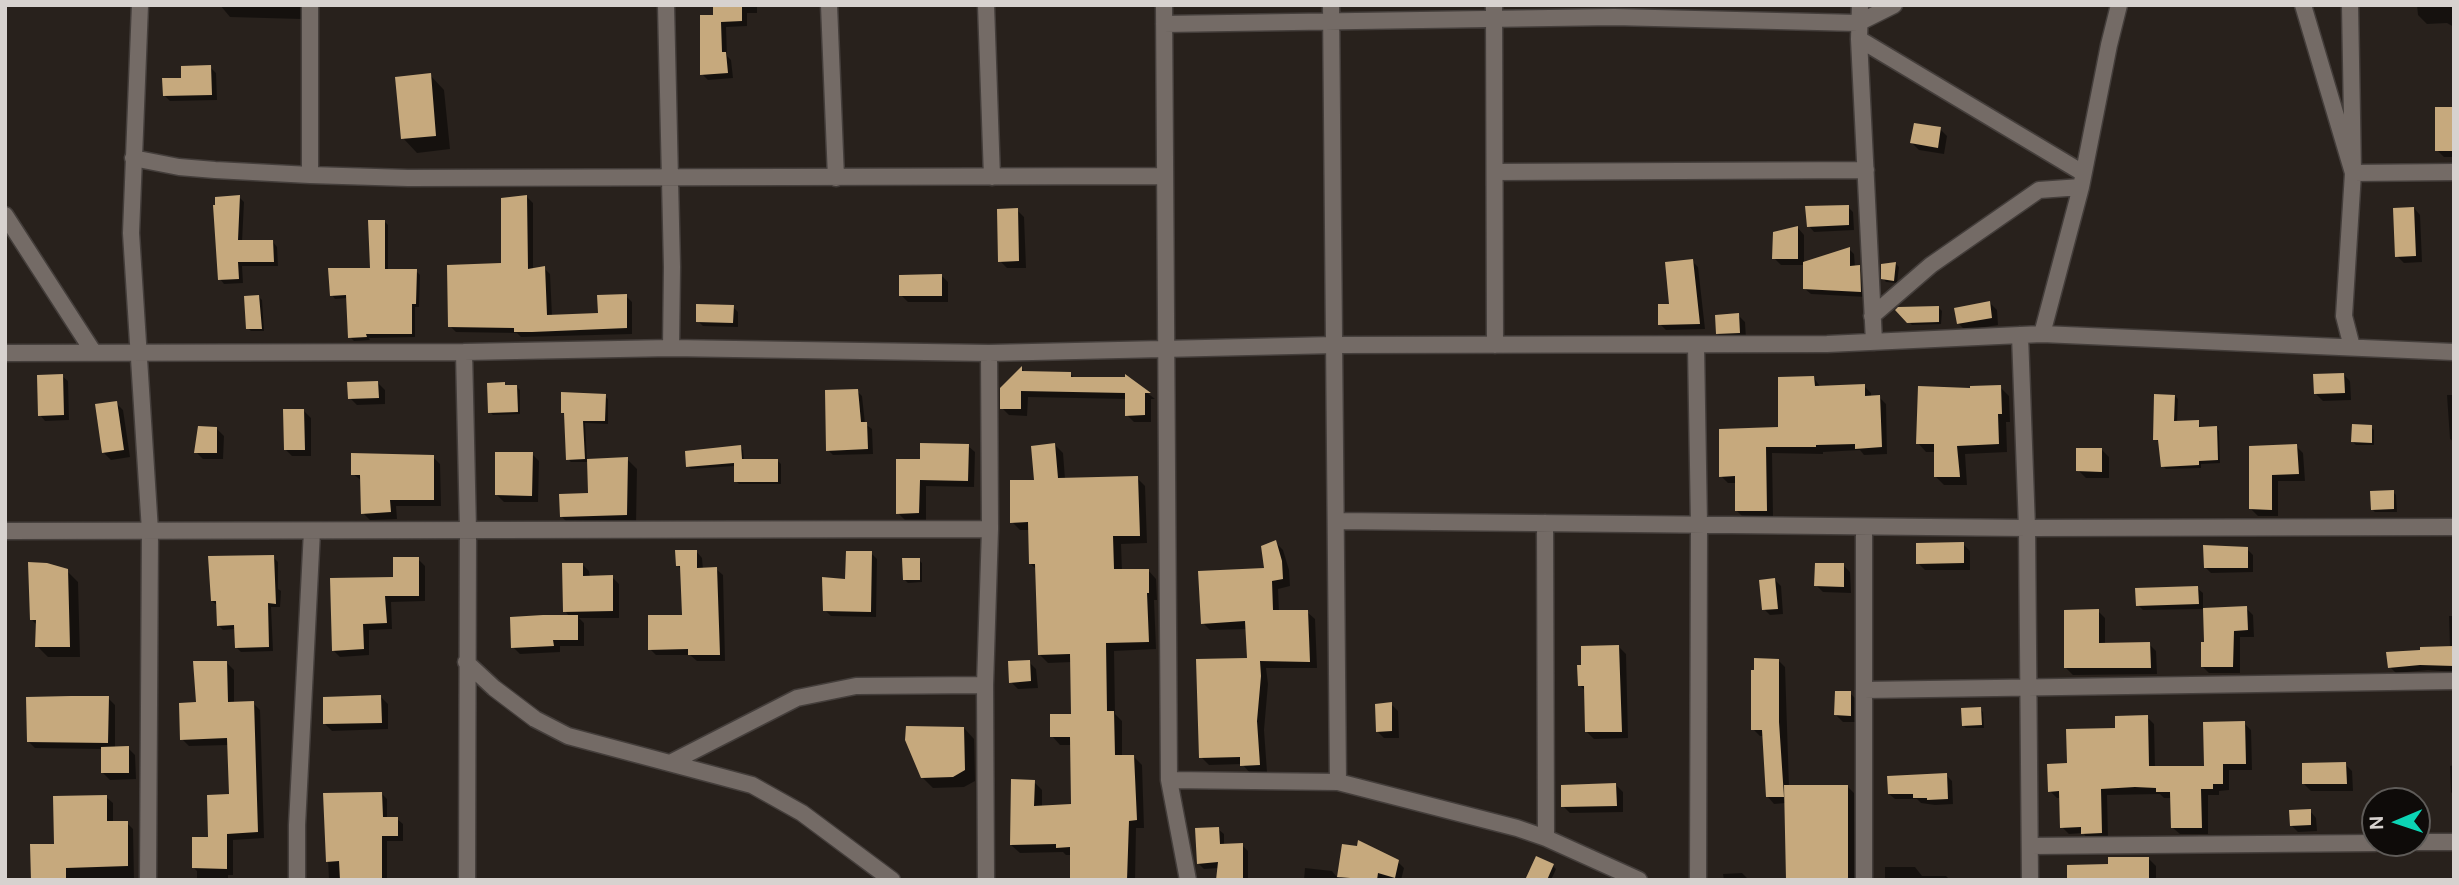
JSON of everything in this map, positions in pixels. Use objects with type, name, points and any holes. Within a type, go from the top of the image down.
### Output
[{"type":"street","points":[[140,5],[132,158],[132,254],[150,531],[148,880]]},
{"type":"street","points":[[310,5],[310,176]]},
{"type":"street","points":[[666,5],[671,348]]},
{"type":"street","points":[[829,5],[836,178]]},
{"type":"street","points":[[986,5],[992,177]]},
{"type":"street","points":[[1164,5],[1169,780],[1188,880]]},
{"type":"street","points":[[1860,5],[1874,342]]},
{"type":"street","points":[[1859,31],[1894,5]]},
{"type":"street","points":[[2042,334],[2082,180],[2119,5]]},
{"type":"street","points":[[2303,5],[2353,173]]},
{"type":"street","points":[[2350,5],[2353,173],[2344,316],[2352,347]]},
{"type":"street","points":[[1164,24],[1331,13],[1494,12],[1859,31],[2082,180]]},
{"type":"street","points":[[1494,12],[1495,345]]},
{"type":"street","points":[[1331,13],[1338,782]]},
{"type":"street","points":[[132,158],[179,167],[310,176],[500,179],[1166,176]]},
{"type":"street","points":[[1495,172],[1866,170]]},
{"type":"street","points":[[2353,173],[2454,172]]},
{"type":"street","points":[[1872,316],[1931,265],[2039,190],[2082,180]]},
{"type":"street","points":[[5,215],[94,353]]},
{"type":"street","points":[[5,353],[464,352],[671,348],[989,353],[1335,345],[1696,346],[1874,342],[2042,334],[2454,352]]},
{"type":"street","points":[[2020,335],[2027,528],[2030,880]]},
{"type":"street","points":[[1696,346],[1699,525],[1698,880]]},
{"type":"street","points":[[464,352],[468,530],[467,880]]},
{"type":"street","points":[[986,880],[985,685],[990,528],[989,353]]},
{"type":"street","points":[[1336,521],[2027,528],[2454,527]]},
{"type":"street","points":[[1545,523],[1546,838]]},
{"type":"street","points":[[1864,527],[1864,880]]},
{"type":"street","points":[[5,531],[990,528]]},
{"type":"street","points":[[297,880],[297,825],[312,531]]},
{"type":"street","points":[[466,663],[535,719],[568,736],[752,785],[802,813],[892,880]]},
{"type":"street","points":[[1864,690],[2454,681]]},
{"type":"street","points":[[670,763],[797,698],[856,686],[985,685]]},
{"type":"street","points":[[1169,780],[1338,782],[1517,828],[1546,838],[1639,880]]},
{"type":"street","points":[[2431,842],[2454,842]]},
{"type":"street","points":[[2030,846],[2361,843]]},
{"type":"building","points":[[713,5],[742,5],[742,21],[721,22],[722,52],[726,52],[728,73],[700,75],[700,15],[713,15]]},
{"type":"building","points":[[211,65],[212,95],[163,96],[162,78],[181,78],[181,66]]},
{"type":"building","points":[[431,73],[436,136],[401,139],[395,77]]},
{"type":"building","points":[[2435,107],[2454,107],[2454,151],[2435,151]]},
{"type":"building","points":[[1914,123],[1941,127],[1938,148],[1910,143]]},
{"type":"building","points":[[240,195],[238,240],[273,240],[274,262],[238,262],[239,279],[218,280],[213,205],[215,197]]},
{"type":"building","points":[[527,195],[528,269],[545,266],[547,315],[598,313],[597,295],[627,294],[627,328],[514,332],[514,328],[448,327],[447,265],[501,263],[501,198]]},
{"type":"building","points":[[1849,205],[1849,225],[1807,227],[1805,206]]},
{"type":"building","points":[[2414,207],[2416,256],[2395,257],[2393,208]]},
{"type":"building","points":[[1018,208],[1019,261],[998,262],[997,209]]},
{"type":"building","points":[[368,220],[385,220],[385,269],[417,269],[416,304],[412,304],[412,334],[366,334],[367,337],[348,338],[346,295],[330,296],[328,268],[370,268]]},
{"type":"building","points":[[1798,226],[1798,259],[1772,259],[1773,232]]},
{"type":"building","points":[[1850,247],[1850,266],[1860,265],[1861,292],[1803,289],[1803,262]]},
{"type":"building","points":[[1693,259],[1700,324],[1658,325],[1658,304],[1669,304],[1665,262]]},
{"type":"building","points":[[1896,262],[1894,281],[1881,279],[1881,264]]},
{"type":"building","points":[[942,274],[942,296],[899,296],[899,275]]},
{"type":"building","points":[[259,295],[262,329],[246,329],[244,296]]},
{"type":"building","points":[[1990,301],[1992,318],[1957,324],[1954,308]]},
{"type":"building","points":[[696,304],[734,305],[733,323],[696,322]]},
{"type":"building","points":[[1939,306],[1939,322],[1907,323],[1895,310],[1898,307]]},
{"type":"building","points":[[1739,313],[1740,333],[1716,334],[1715,315]]},
{"type":"building","points":[[1022,366],[1022,371],[1071,372],[1071,377],[1125,377],[1125,374],[1151,393],[1145,393],[1145,415],[1125,416],[1125,393],[1021,391],[1021,409],[1000,409],[1000,388]]},
{"type":"building","points":[[2344,373],[2345,393],[2314,394],[2313,374]]},
{"type":"building","points":[[63,374],[64,415],[38,416],[37,375]]},
{"type":"building","points":[[1814,376],[1815,386],[1865,384],[1865,396],[1880,395],[1882,447],[1855,449],[1855,444],[1766,447],[1767,511],[1735,511],[1735,476],[1719,477],[1719,429],[1778,427],[1778,377]]},
{"type":"building","points":[[378,381],[379,398],[348,399],[347,382]]},
{"type":"building","points":[[505,382],[505,385],[517,385],[518,412],[488,413],[487,383]]},
{"type":"building","points":[[2001,385],[1999,444],[1957,446],[1960,477],[1934,477],[1934,444],[1916,444],[1918,386],[1970,388]]},
{"type":"building","points":[[858,389],[861,422],[867,422],[868,449],[826,451],[825,390]]},
{"type":"building","points":[[561,392],[606,394],[605,421],[583,421],[585,459],[566,460]]},
{"type":"building","points":[[2154,394],[2175,395],[2174,421],[2199,420],[2199,427],[2217,426],[2218,460],[2199,461],[2199,465],[2161,467],[2158,440],[2153,440]]},
{"type":"building","points":[[117,401],[124,450],[102,453],[95,404]]},
{"type":"building","points":[[283,409],[304,409],[305,450],[284,450]]},
{"type":"building","points":[[2352,424],[2372,425],[2372,443],[2351,442]]},
{"type":"building","points":[[198,426],[217,427],[217,453],[194,453]]},
{"type":"building","points":[[920,443],[969,444],[968,481],[920,480],[919,513],[896,514],[896,459],[920,459]]},
{"type":"building","points":[[1055,443],[1058,478],[1138,476],[1140,536],[1113,536],[1114,569],[1149,569],[1149,642],[1106,643],[1107,711],[1114,711],[1115,755],[1134,755],[1137,820],[1129,821],[1127,880],[1070,880],[1070,847],[1056,848],[1056,844],[1010,845],[1011,779],[1035,780],[1034,806],[1071,804],[1070,737],[1050,737],[1050,714],[1071,714],[1070,654],[1038,655],[1035,564],[1029,564],[1028,522],[1010,523],[1010,480],[1034,480],[1031,446]]},
{"type":"building","points":[[2297,444],[2299,474],[2272,475],[2272,510],[2249,509],[2249,446]]},
{"type":"building","points":[[741,445],[742,459],[778,459],[778,482],[734,482],[734,463],[686,467],[685,451]]},
{"type":"building","points":[[2076,448],[2102,448],[2102,472],[2076,471]]},
{"type":"building","points":[[495,452],[533,452],[532,496],[495,495]]},
{"type":"building","points":[[351,453],[434,455],[434,500],[390,500],[391,512],[361,514],[360,475],[351,475]]},
{"type":"building","points":[[628,457],[627,515],[560,517],[559,494],[588,493],[587,459]]},
{"type":"building","points":[[2394,490],[2394,509],[2371,510],[2370,491]]},
{"type":"building","points":[[1276,540],[1282,561],[1283,579],[1272,581],[1273,610],[1308,610],[1310,662],[1260,661],[1257,721],[1260,765],[1240,766],[1240,757],[1199,758],[1196,659],[1247,658],[1245,621],[1201,624],[1198,571],[1264,568],[1261,546]]},
{"type":"building","points":[[1964,542],[1964,563],[1916,564],[1916,543]]},
{"type":"building","points":[[2203,545],[2248,547],[2248,568],[2204,568]]},
{"type":"building","points":[[675,550],[697,550],[697,568],[717,567],[720,655],[688,655],[688,649],[648,650],[648,615],[682,615],[680,566],[676,566]]},
{"type":"building","points":[[846,551],[872,551],[871,612],[823,611],[822,577],[845,579]]},
{"type":"building","points":[[274,555],[276,604],[268,603],[269,647],[235,648],[234,625],[217,626],[216,601],[211,601],[208,556]]},
{"type":"building","points":[[393,557],[419,557],[419,596],[385,596],[387,623],[363,624],[364,649],[332,651],[330,578],[393,577]]},
{"type":"building","points":[[902,558],[920,558],[920,580],[903,580]]},
{"type":"building","points":[[28,562],[47,563],[68,569],[70,647],[35,647],[36,620],[30,620]]},
{"type":"building","points":[[562,563],[583,563],[583,576],[613,575],[613,611],[563,612]]},
{"type":"building","points":[[1815,563],[1844,563],[1844,587],[1814,586]]},
{"type":"building","points":[[1775,578],[1778,609],[1762,610],[1759,580]]},
{"type":"building","points":[[2198,586],[2199,604],[2136,606],[2135,588]]},
{"type":"building","points":[[2247,606],[2248,630],[2234,631],[2233,667],[2201,667],[2201,642],[2204,642],[2203,608]]},
{"type":"building","points":[[2099,609],[2099,643],[2150,642],[2151,668],[2064,668],[2064,610]]},
{"type":"building","points":[[578,615],[578,640],[553,640],[554,646],[511,648],[510,617]]},
{"type":"building","points":[[1619,645],[1622,732],[1585,732],[1584,686],[1578,686],[1577,665],[1581,665],[1581,646]]},
{"type":"building","points":[[2454,646],[2454,666],[2388,668],[2386,652]]},
{"type":"building","points":[[1754,658],[1779,659],[1779,722],[1784,797],[1766,797],[1762,730],[1751,730],[1751,670],[1754,670]]},
{"type":"building","points":[[1030,660],[1031,681],[1009,683],[1008,661]]},
{"type":"building","points":[[193,661],[227,661],[228,702],[254,701],[258,832],[227,834],[227,869],[192,868],[192,837],[208,837],[207,795],[229,794],[227,738],[180,740],[179,703],[196,702]]},
{"type":"building","points":[[1835,691],[1851,691],[1851,716],[1834,715]]},
{"type":"building","points":[[381,695],[382,723],[323,724],[323,697]]},
{"type":"building","points":[[109,696],[108,743],[27,742],[26,697]]},
{"type":"building","points":[[1392,702],[1392,731],[1376,732],[1375,704]]},
{"type":"building","points":[[1981,707],[1982,725],[1962,726],[1961,708]]},
{"type":"building","points":[[2148,715],[2149,766],[2204,766],[2203,722],[2245,721],[2246,764],[2223,764],[2223,784],[2213,784],[2213,789],[2201,789],[2202,828],[2171,828],[2170,792],[2135,787],[2101,789],[2102,833],[2081,834],[2081,827],[2060,828],[2059,791],[2048,792],[2047,764],[2067,763],[2066,729],[2115,728],[2115,716]]},
{"type":"building","points":[[906,726],[964,727],[965,770],[953,777],[921,778],[905,740]]},
{"type":"building","points":[[129,746],[129,773],[101,773],[101,747]]},
{"type":"building","points":[[2346,762],[2347,784],[2302,784],[2302,763]]},
{"type":"building","points":[[1947,773],[1948,799],[1927,800],[1913,798],[1913,794],[1888,794],[1887,776]]},
{"type":"building","points":[[1616,783],[1617,806],[1561,807],[1561,785]]},
{"type":"building","points":[[1784,785],[1848,785],[1848,880],[1786,880]]},
{"type":"building","points":[[382,792],[383,817],[398,817],[398,836],[382,836],[382,880],[340,880],[339,861],[326,862],[323,793]]},
{"type":"building","points":[[107,795],[107,821],[128,821],[128,866],[66,868],[66,880],[31,880],[30,844],[54,844],[53,796]]},
{"type":"building","points":[[2311,809],[2311,825],[2290,826],[2289,810]]},
{"type":"building","points":[[1219,827],[1220,844],[1243,843],[1243,880],[1216,880],[1218,862],[1197,864],[1195,828]]},
{"type":"building","points":[[1358,840],[1399,860],[1395,878],[1378,873],[1377,880],[1337,877],[1342,844],[1357,846]]},
{"type":"building","points":[[1536,856],[1554,864],[1547,880],[1525,880]]},
{"type":"building","points":[[2108,857],[2149,857],[2149,880],[2067,880],[2067,865],[2108,864]]}]
